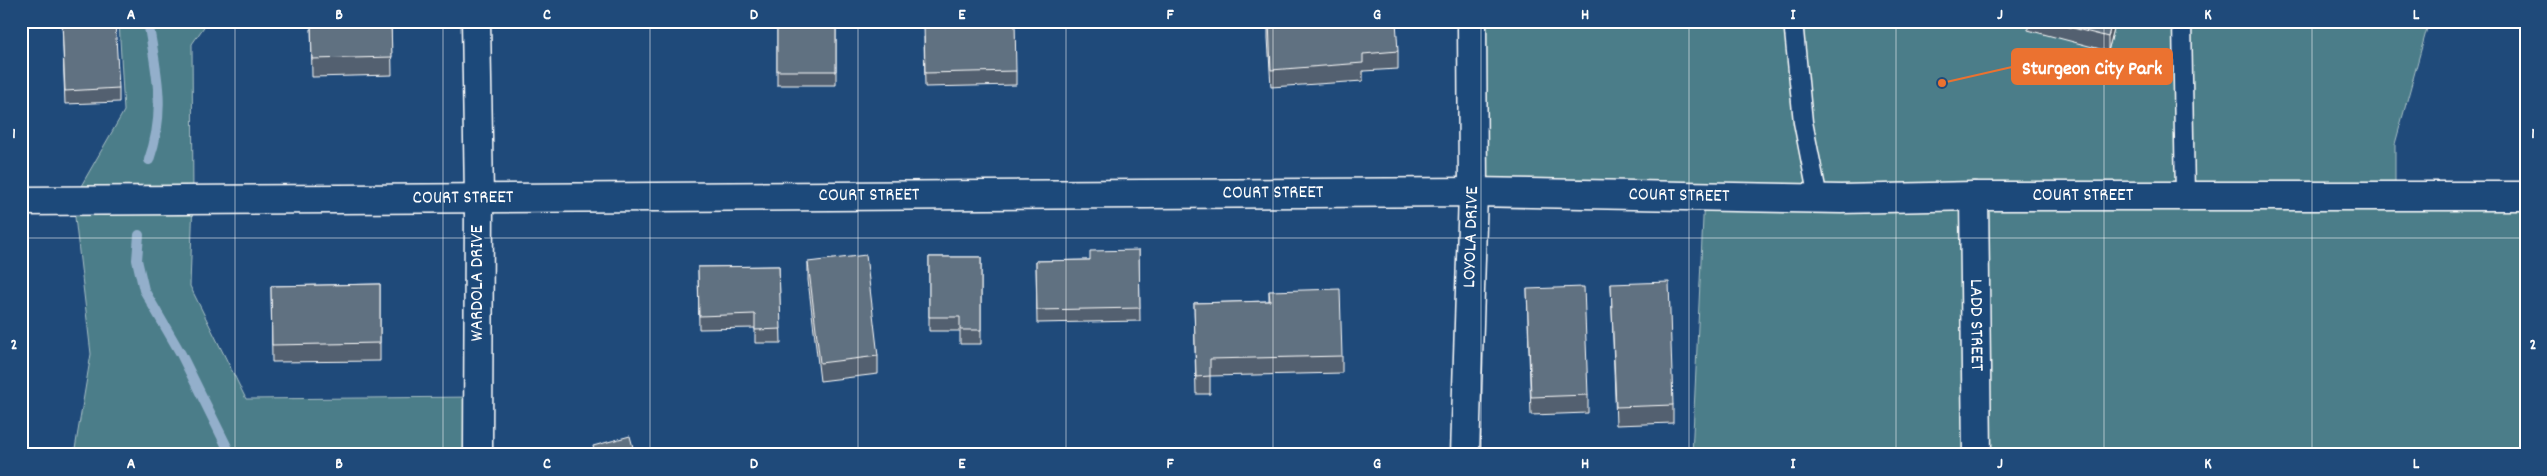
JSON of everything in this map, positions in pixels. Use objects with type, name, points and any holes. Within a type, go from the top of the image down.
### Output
[{"type":"street","name":"WARDOLA DRIVE","points":[[476,21],[479,197],[478,455]]},
{"type":"street","name":"LOYOLA DRIVE","points":[[1465,455],[1473,192],[1472,21]]},
{"type":"street","name":"COURT STREET","points":[[21,201],[1473,192],[1818,198],[1974,196],[2526,196]]},
{"type":"street","name":"LADD STREET","points":[[1974,196],[1977,455]]},
{"type":"lane","points":[[1793,21],[1803,122],[1818,198]]},
{"type":"lane","points":[[2182,21],[2185,196]]},
{"type":"green space","points":[[119,21],[208,21],[192,44],[193,199],[190,286],[246,399],[478,397],[478,455],[74,455],[91,354],[73,200],[124,111]]},
{"type":"green space","points":[[1472,21],[2429,21],[2395,144],[2395,196],[2526,196],[2526,455],[1692,455],[1704,196],[1473,192]]},
{"type":"building","points":[[62,21],[115,21],[119,88],[65,91]]},
{"type":"building","points":[[311,21],[391,21],[392,57],[312,59]]},
{"type":"building","points":[[777,21],[836,21],[836,71],[777,71]]},
{"type":"building","points":[[1015,21],[1016,71],[925,73],[924,24]]},
{"type":"building","points":[[1269,21],[1396,21],[1398,51],[1363,54],[1363,63],[1271,70]]},
{"type":"building","points":[[2046,21],[2112,21],[2108,37]]},
{"type":"building","points":[[1139,250],[1140,308],[1037,310],[1036,261],[1090,260],[1090,251]]},
{"type":"building","points":[[866,255],[878,356],[820,363],[808,262]]},
{"type":"building","points":[[929,257],[981,257],[981,330],[960,330],[960,317],[929,317]]},
{"type":"building","points":[[779,266],[781,329],[755,330],[755,314],[699,316],[698,267]]},
{"type":"building","points":[[1669,282],[1673,405],[1616,407],[1611,284]]},
{"type":"building","points":[[380,284],[380,343],[272,345],[271,286]]},
{"type":"building","points":[[1584,287],[1588,395],[1531,397],[1527,289]]},
{"type":"building","points":[[1340,289],[1342,356],[1210,359],[1210,376],[1196,377],[1194,303],[1270,301],[1269,291]]},
{"type":"building","points":[[630,436],[635,455],[595,455],[593,446]]},
{"type":"waterway","points":[[148,21],[157,74],[159,107],[158,124],[149,160]]},
{"type":"waterway","points":[[139,235],[137,260],[144,290],[181,354],[231,455]]},
{"type":"place","name":"Sturgeon City Park","points":[[1942,83]]}]
